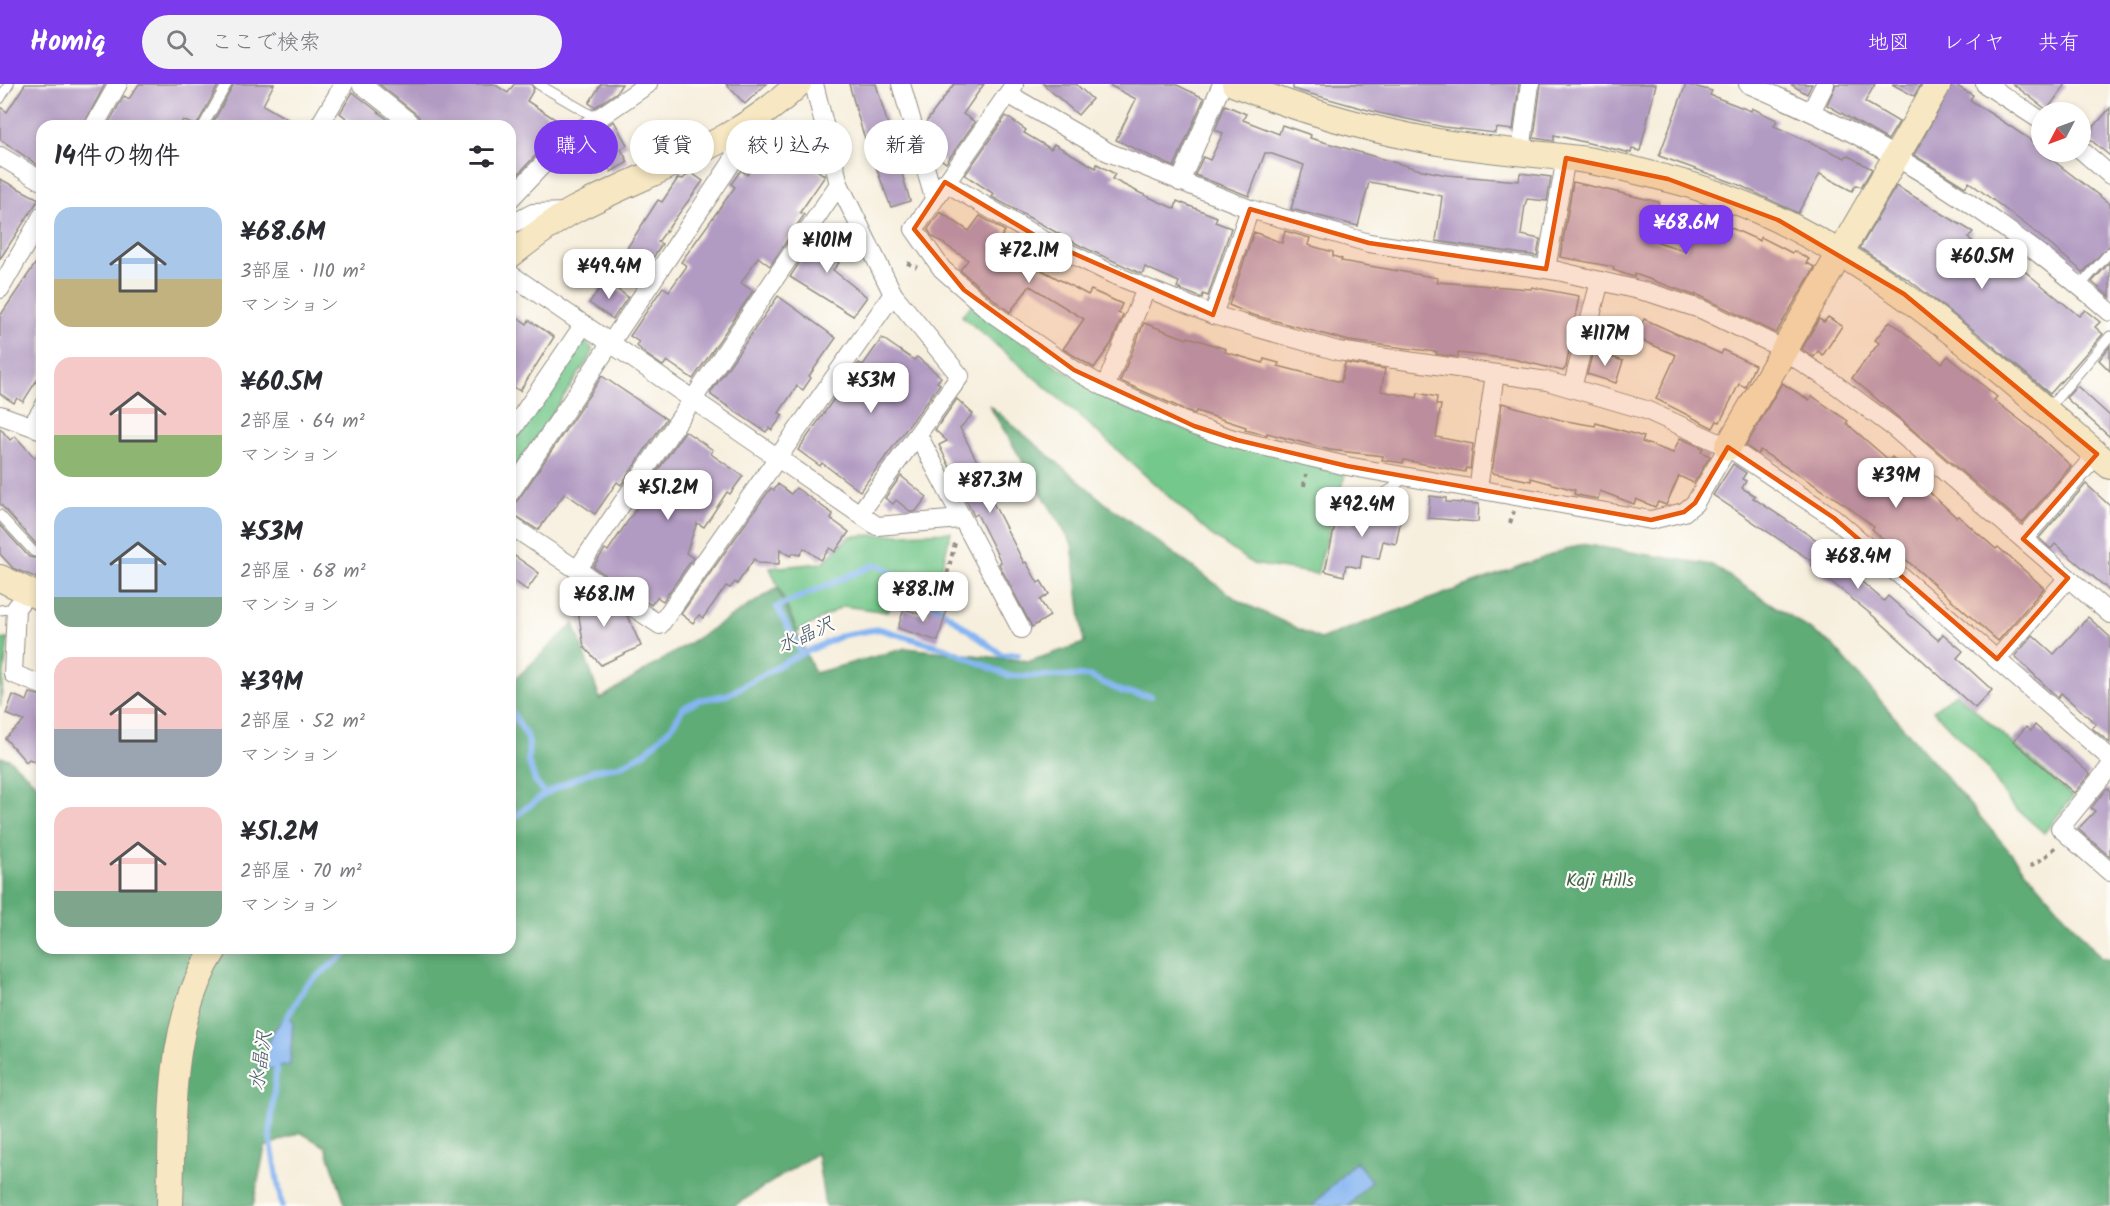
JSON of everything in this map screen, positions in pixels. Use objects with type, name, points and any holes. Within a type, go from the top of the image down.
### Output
[{"type":"street","points":[[97,120],[118,84]]},
{"type":"street","points":[[323,120],[344,84]]},
{"type":"street","points":[[361,84],[407,120]]},
{"type":"street","points":[[516,193],[565,141],[648,84]]},
{"type":"street","points":[[751,120],[798,84]]},
{"type":"street","points":[[814,84],[838,184],[893,294],[960,376],[860,513]]},
{"type":"street","points":[[901,84],[940,190],[1146,289],[1213,315],[1338,351],[1495,374],[1572,388],[1646,410],[1728,447],[1834,518],[2110,758]]},
{"type":"street","points":[[1180,182],[1222,84]]},
{"type":"street","points":[[1235,84],[1294,105],[1388,133],[1440,143],[1566,158],[1668,179],[1778,220],[1840,255],[1904,294],[1938,320],[2103,460],[2023,539]]},
{"type":"street","points":[[1521,152],[1530,84]]},
{"type":"street","points":[[1748,84],[1812,110],[1897,156],[2010,231],[2110,312]]},
{"type":"street","points":[[1812,110],[1825,84]]},
{"type":"street","points":[[1938,84],[1785,351],[1695,503],[1684,512],[1651,520],[1307,458],[1194,426],[1105,387],[1074,370],[992,313],[942,268],[914,229],[1011,89],[1108,152],[1250,209],[1368,243],[1546,269],[1651,292],[1703,310],[1785,351],[1831,381],[1893,427],[2110,614]]},
{"type":"street","points":[[1985,84],[2031,114]]},
{"type":"street","points":[[516,251],[572,212],[697,152],[726,135]]},
{"type":"street","points":[[0,156],[36,177]]},
{"type":"street","points":[[1546,269],[1566,158]]},
{"type":"street","points":[[2091,159],[2110,175]]},
{"type":"street","points":[[516,484],[726,171]]},
{"type":"street","points":[[577,570],[838,184]]},
{"type":"street","points":[[1213,315],[1250,209]]},
{"type":"street","points":[[516,222],[533,213],[572,212]]},
{"type":"street","points":[[0,289],[36,226]]},
{"type":"street","points":[[516,278],[877,525],[961,519]]},
{"type":"street","points":[[1572,388],[1600,280]]},
{"type":"street","points":[[1105,387],[1146,289]]},
{"type":"street","points":[[516,529],[660,626],[893,294]]},
{"type":"street","points":[[516,425],[584,324]]},
{"type":"street","points":[[1478,489],[1495,374]]},
{"type":"street","points":[[0,415],[35,428]]},
{"type":"street","points":[[918,435],[1021,629]]},
{"type":"street","points":[[0,578],[21,602],[13,674],[36,683]]},
{"type":"street","points":[[1997,659],[2068,578]]},
{"type":"street","points":[[2110,766],[2061,828],[2110,872]]},
{"type":"street","points":[[170,1206],[180,1044],[187,1010],[212,954]]},
{"type":"lane","points":[[0,99],[9,84]]},
{"type":"lane","points":[[206,120],[227,84]]},
{"type":"lane","points":[[543,85],[598,119]]},
{"type":"lane","points":[[2080,286],[2110,252]]},
{"type":"lane","points":[[2047,411],[2110,336]]},
{"type":"lane","points":[[1337,498],[1384,495],[1393,490],[1406,476]]},
{"type":"lane","points":[[0,515],[36,552]]},
{"type":"path","points":[[936,598],[943,591],[961,519]]},
{"type":"path","points":[[2030,866],[2044,858],[2068,835]]},
{"type":"highlighted area","points":[[1566,158],[1668,179],[1778,220],[1904,294],[2097,454],[2023,539],[2068,578],[1997,659],[1834,518],[1728,447],[1695,503],[1684,512],[1651,520],[1347,466],[1237,440],[1194,426],[1074,370],[964,290],[914,229],[945,182],[1041,239],[1213,315],[1250,209],[1369,243],[1546,269]]},
{"type":"green space","points":[[973,303],[1049,361],[1116,404],[1185,429],[1346,471],[1317,574],[1253,564],[1210,534],[1081,417],[962,316]]},
{"type":"green space","points":[[584,341],[592,348],[592,354],[516,468],[516,437],[578,344]]},
{"type":"green space","name":"Kaji Hills","points":[[989,405],[1105,503],[1239,601],[1320,639],[1581,544],[1712,565],[1832,644],[2101,958],[2110,960],[2110,1206],[825,1206],[817,1153],[734,1206],[346,1206],[326,1147],[300,1132],[265,1147],[253,1206],[0,1206],[0,757],[9,759],[36,784],[36,954],[516,954],[516,678],[574,623],[600,699],[777,588],[815,673],[906,648],[1030,661],[1084,643],[1072,544]]},
{"type":"green space","points":[[951,532],[936,589],[903,577],[888,612],[843,606],[798,632],[770,568],[822,563],[851,536]]},
{"type":"green space","points":[[8,639],[0,706],[0,640]]},
{"type":"green space","points":[[1956,693],[2073,797],[2044,833],[2010,803],[1986,766],[1933,710]]},
{"type":"water","points":[[286,1015],[293,1020],[290,1065],[257,1071],[273,1032]]},
{"type":"water","points":[[1356,1161],[1371,1181],[1349,1206],[1312,1206]]},
{"type":"building","points":[[25,84],[105,84],[86,120],[36,120],[36,164],[0,139],[0,107],[7,112]]},
{"type":"building","points":[[139,84],[219,84],[199,120],[110,120],[124,96],[129,99]]},
{"type":"building","points":[[234,84],[274,84],[263,105],[289,120],[214,120]]},
{"type":"building","points":[[379,84],[494,84],[508,93],[514,84],[531,84],[534,89],[527,101],[556,120],[534,120],[534,157],[516,177],[516,120],[419,120],[419,117]]},
{"type":"building","points":[[601,84],[622,84],[617,92],[595,107],[589,103]]},
{"type":"building","points":[[726,84],[766,84],[745,104]]},
{"type":"building","points":[[849,84],[876,84],[886,120],[864,120],[864,135]]},
{"type":"building","points":[[954,84],[984,84],[963,114],[975,122],[948,160],[948,120],[928,120]]},
{"type":"building","points":[[1043,84],[1076,84],[1092,99],[1078,115]]},
{"type":"building","points":[[1107,84],[1175,84],[1204,98],[1174,167],[1116,140],[1136,99]]},
{"type":"building","points":[[1293,84],[1519,84],[1513,130],[1496,128],[1495,133],[1444,127],[1379,113],[1293,89]]},
{"type":"building","points":[[1541,84],[1656,84],[1640,151],[1632,149],[1631,153],[1554,135],[1554,141],[1534,138]]},
{"type":"building","points":[[1686,84],[1712,91],[1710,95],[1751,111],[1752,108],[1777,120],[1774,126],[1845,158],[1847,155],[1872,169],[1861,187],[1856,185],[1852,191],[1820,174],[1798,213],[1737,184],[1659,156]]},
{"type":"building","points":[[1790,84],[1812,84],[1807,94]]},
{"type":"building","points":[[1836,84],[1875,84],[1865,102],[1899,122],[1888,140],[1827,105]]},
{"type":"building","points":[[1892,84],[1921,84],[1914,96]]},
{"type":"building","points":[[1953,84],[1973,95],[1970,100],[2031,140],[2031,162],[2055,162],[2110,204],[2110,245],[2083,272],[2029,227],[1969,182],[1965,187],[1914,155]]},
{"type":"building","points":[[2013,84],[2066,84],[2053,102],[2037,102]]},
{"type":"building","points":[[353,92],[388,120],[349,120],[340,113]]},
{"type":"building","points":[[1225,105],[1246,114],[1243,120],[1279,134],[1282,125],[1311,135],[1310,138],[1417,169],[1447,175],[1519,181],[1520,173],[1551,177],[1547,201],[1527,199],[1525,205],[1521,235],[1540,239],[1537,256],[1436,241],[1442,196],[1404,188],[1369,182],[1358,226],[1291,209],[1304,165],[1269,153],[1265,153],[1249,196],[1195,175],[1203,157],[1210,160],[1223,133],[1215,130]]},
{"type":"building","points":[[2110,108],[2110,156],[2091,140],[2091,130]]},
{"type":"building","points":[[1006,116],[1026,130],[1024,133],[1051,149],[1054,144],[1096,168],[1097,164],[1115,174],[1112,179],[1140,193],[1175,209],[1177,201],[1217,217],[1215,222],[1231,228],[1208,296],[1203,294],[1202,298],[1177,288],[1179,282],[1145,267],[1142,274],[1081,246],[992,197],[994,194],[965,175]]},
{"type":"building","points":[[618,128],[627,145],[621,149],[628,162],[618,168]]},
{"type":"building","points":[[688,174],[693,174],[703,181],[658,242],[662,244],[649,264],[627,248],[658,200],[662,202],[678,178],[683,179]]},
{"type":"building","points":[[738,174],[822,174],[825,176],[800,212],[804,215],[770,266],[758,257],[741,283],[753,291],[693,379],[667,361],[663,366],[636,345],[639,342],[630,336],[663,287],[669,291],[687,266],[681,262],[735,187],[731,184]]},
{"type":"building","points":[[879,174],[902,174],[910,201],[891,207]]},
{"type":"building","points":[[0,179],[36,197],[36,204],[0,259]]},
{"type":"building","points":[[1573,182],[1659,202],[1649,239],[1685,251],[1697,219],[1705,222],[1707,217],[1760,241],[1761,237],[1792,253],[1794,251],[1809,259],[1806,263],[1815,267],[1776,333],[1696,294],[1696,296],[1635,274],[1634,277],[1613,270],[1614,267],[1560,257]]},
{"type":"building","points":[[1896,186],[1973,232],[1968,238],[2006,264],[2010,259],[2079,316],[2085,310],[2100,322],[2095,327],[2103,334],[2050,394],[1980,335],[1909,280],[1860,248]]},
{"type":"building","points":[[940,212],[969,231],[980,216],[1005,231],[999,240],[1004,243],[1001,248],[1088,295],[1091,290],[1122,304],[1118,313],[1123,315],[1111,344],[1094,368],[1063,349],[1084,319],[1030,286],[1010,312],[999,304],[960,270],[968,260],[932,236],[928,229]]},
{"type":"building","points":[[822,228],[844,244],[833,259],[839,263],[833,270],[867,297],[853,316],[790,277]]},
{"type":"building","points":[[1285,231],[1310,238],[1308,245],[1333,252],[1333,256],[1342,259],[1341,261],[1438,278],[1437,282],[1531,289],[1532,287],[1579,296],[1566,367],[1563,371],[1513,359],[1458,353],[1458,357],[1436,354],[1437,352],[1349,341],[1250,314],[1229,305],[1254,232],[1282,243]]},
{"type":"building","points":[[2110,262],[2110,297],[2092,282]]},
{"type":"building","points":[[36,263],[36,381],[23,402],[17,398],[14,403],[0,394],[0,316]]},
{"type":"building","points":[[605,281],[628,297],[613,319],[589,303]]},
{"type":"building","points":[[778,296],[836,338],[809,376],[811,378],[803,390],[797,386],[779,413],[783,415],[772,430],[769,428],[766,432],[711,395],[711,392]]},
{"type":"building","points":[[516,316],[527,324],[529,320],[554,337],[520,391],[516,389]]},
{"type":"building","points":[[1828,317],[1842,326],[1823,355],[1818,351],[1814,357],[1802,349],[1819,319],[1824,322]]},
{"type":"building","points":[[1644,319],[1721,354],[1723,350],[1755,365],[1745,387],[1739,384],[1720,422],[1717,421],[1713,428],[1656,399],[1676,355],[1636,338]]},
{"type":"building","points":[[1890,321],[1942,363],[1948,356],[1997,397],[1994,400],[2029,427],[2071,466],[2022,523],[1852,378],[1879,343],[1875,340]]},
{"type":"building","points":[[1144,323],[1187,339],[1188,337],[1226,349],[1225,352],[1263,363],[1264,359],[1279,363],[1278,366],[1341,382],[1345,363],[1385,369],[1381,391],[1417,398],[1418,393],[1437,397],[1436,405],[1441,405],[1436,437],[1473,444],[1470,469],[1466,468],[1465,472],[1404,460],[1403,463],[1382,460],[1383,456],[1330,450],[1267,433],[1267,435],[1245,430],[1246,427],[1196,411],[1195,414],[1120,381]]},
{"type":"building","points":[[882,338],[914,360],[917,357],[941,377],[937,382],[940,384],[860,491],[822,463],[820,466],[798,450],[859,363],[863,365]]},
{"type":"building","points":[[2110,346],[2110,371],[2099,360]]},
{"type":"building","points":[[1593,351],[1623,361],[1616,383],[1587,374]]},
{"type":"building","points":[[602,376],[666,419],[621,485],[617,482],[595,514],[565,493],[539,529],[536,529],[516,516],[516,502]]},
{"type":"building","points":[[1782,383],[1809,400],[1812,396],[1848,421],[1846,423],[1889,460],[1892,457],[1956,517],[1958,516],[1996,549],[1998,547],[2044,588],[1998,641],[1872,529],[1874,527],[1846,505],[1760,450],[1758,454],[1746,446]]},
{"type":"building","points":[[2077,386],[2110,416],[2110,437],[2066,398]]},
{"type":"building","points":[[957,399],[973,414],[960,428],[981,469],[987,491],[1024,563],[1026,562],[1038,583],[1041,581],[1049,594],[1040,600],[1050,616],[1032,627],[999,564],[1001,562],[977,514],[974,516],[939,445],[947,441],[935,430]]},
{"type":"building","points":[[1502,403],[1561,420],[1595,426],[1596,423],[1644,437],[1642,442],[1673,453],[1680,438],[1703,448],[1701,452],[1710,456],[1694,483],[1679,476],[1666,505],[1658,502],[1655,507],[1636,499],[1634,504],[1600,491],[1598,499],[1574,494],[1575,490],[1531,478],[1531,481],[1492,473]]},
{"type":"building","points":[[0,428],[10,440],[15,436],[36,457],[36,544],[0,504]]},
{"type":"building","points":[[685,431],[713,450],[711,454],[743,476],[730,494],[727,492],[704,527],[697,523],[686,553],[693,558],[663,601],[657,597],[651,605],[593,567],[605,549],[608,551],[642,500],[639,498]]},
{"type":"building","points":[[1733,464],[1746,473],[1742,479],[1746,481],[1742,488],[1755,496],[1753,498],[1827,547],[1831,543],[1855,564],[1852,568],[1858,573],[1855,576],[1884,601],[1888,596],[1938,640],[1943,634],[1963,651],[1957,658],[1992,690],[1975,708],[1878,620],[1811,565],[1813,562],[1713,495]]},
{"type":"building","points":[[901,476],[927,497],[916,511],[911,512],[896,500],[893,504],[885,498]]},
{"type":"building","points":[[778,484],[791,494],[796,488],[833,514],[831,519],[849,532],[835,552],[830,548],[821,560],[804,548],[800,555],[793,553],[791,556],[780,549],[779,564],[759,563],[754,559],[737,584],[735,582],[730,588],[726,586],[703,618],[699,615],[693,623],[681,614],[771,488],[774,490]]},
{"type":"building","points":[[2086,484],[2110,506],[2110,591],[2055,544],[2051,549],[2039,538]]},
{"type":"building","points":[[1430,496],[1446,498],[1446,502],[1479,504],[1478,522],[1428,518]]},
{"type":"building","points":[[1366,505],[1402,513],[1396,544],[1383,541],[1379,559],[1362,555],[1360,568],[1346,565],[1344,576],[1325,571],[1336,520],[1352,524],[1355,511],[1365,513]]},
{"type":"building","points":[[0,525],[29,557],[36,558],[36,578],[13,568],[0,554]]},
{"type":"building","points":[[516,557],[539,573],[527,590],[516,582]]},
{"type":"building","points":[[579,584],[628,617],[641,646],[601,665],[584,647],[576,599],[571,595]]},
{"type":"building","points":[[929,607],[946,612],[938,641],[898,628],[904,609],[927,616]]},
{"type":"building","points":[[2088,617],[2110,637],[2110,743],[2092,728],[2096,724],[2061,693],[2058,698],[2015,656],[2033,635],[2054,654]]},
{"type":"building","points":[[30,693],[36,694],[36,762],[29,759],[26,762],[5,738],[24,721],[6,714],[13,695],[27,701]]},
{"type":"building","points":[[2035,725],[2090,774],[2074,793],[2013,741],[2026,727],[2031,731]]},
{"type":"building","points":[[2107,788],[2110,791],[2110,857],[2078,829],[2095,811],[2091,808]]},
{"type":"waterway","points":[[802,654],[777,607],[874,565],[884,567],[1002,655],[1018,654]]},
{"type":"waterway","name":"水晶沢","points":[[516,816],[545,794],[570,781],[594,770],[620,766],[646,752],[673,725],[683,708],[699,700],[727,695],[793,658],[843,635],[879,629],[948,649],[1009,676],[1089,676],[1123,692],[1151,696]]},
{"type":"waterway","points":[[516,719],[529,742],[528,761],[536,783],[545,794]]},
{"type":"waterway","name":"水晶沢","points":[[285,1021],[306,985],[345,954]]},
{"type":"waterway","name":"水晶沢","points":[[277,1060],[270,1137],[282,1206]]}]
